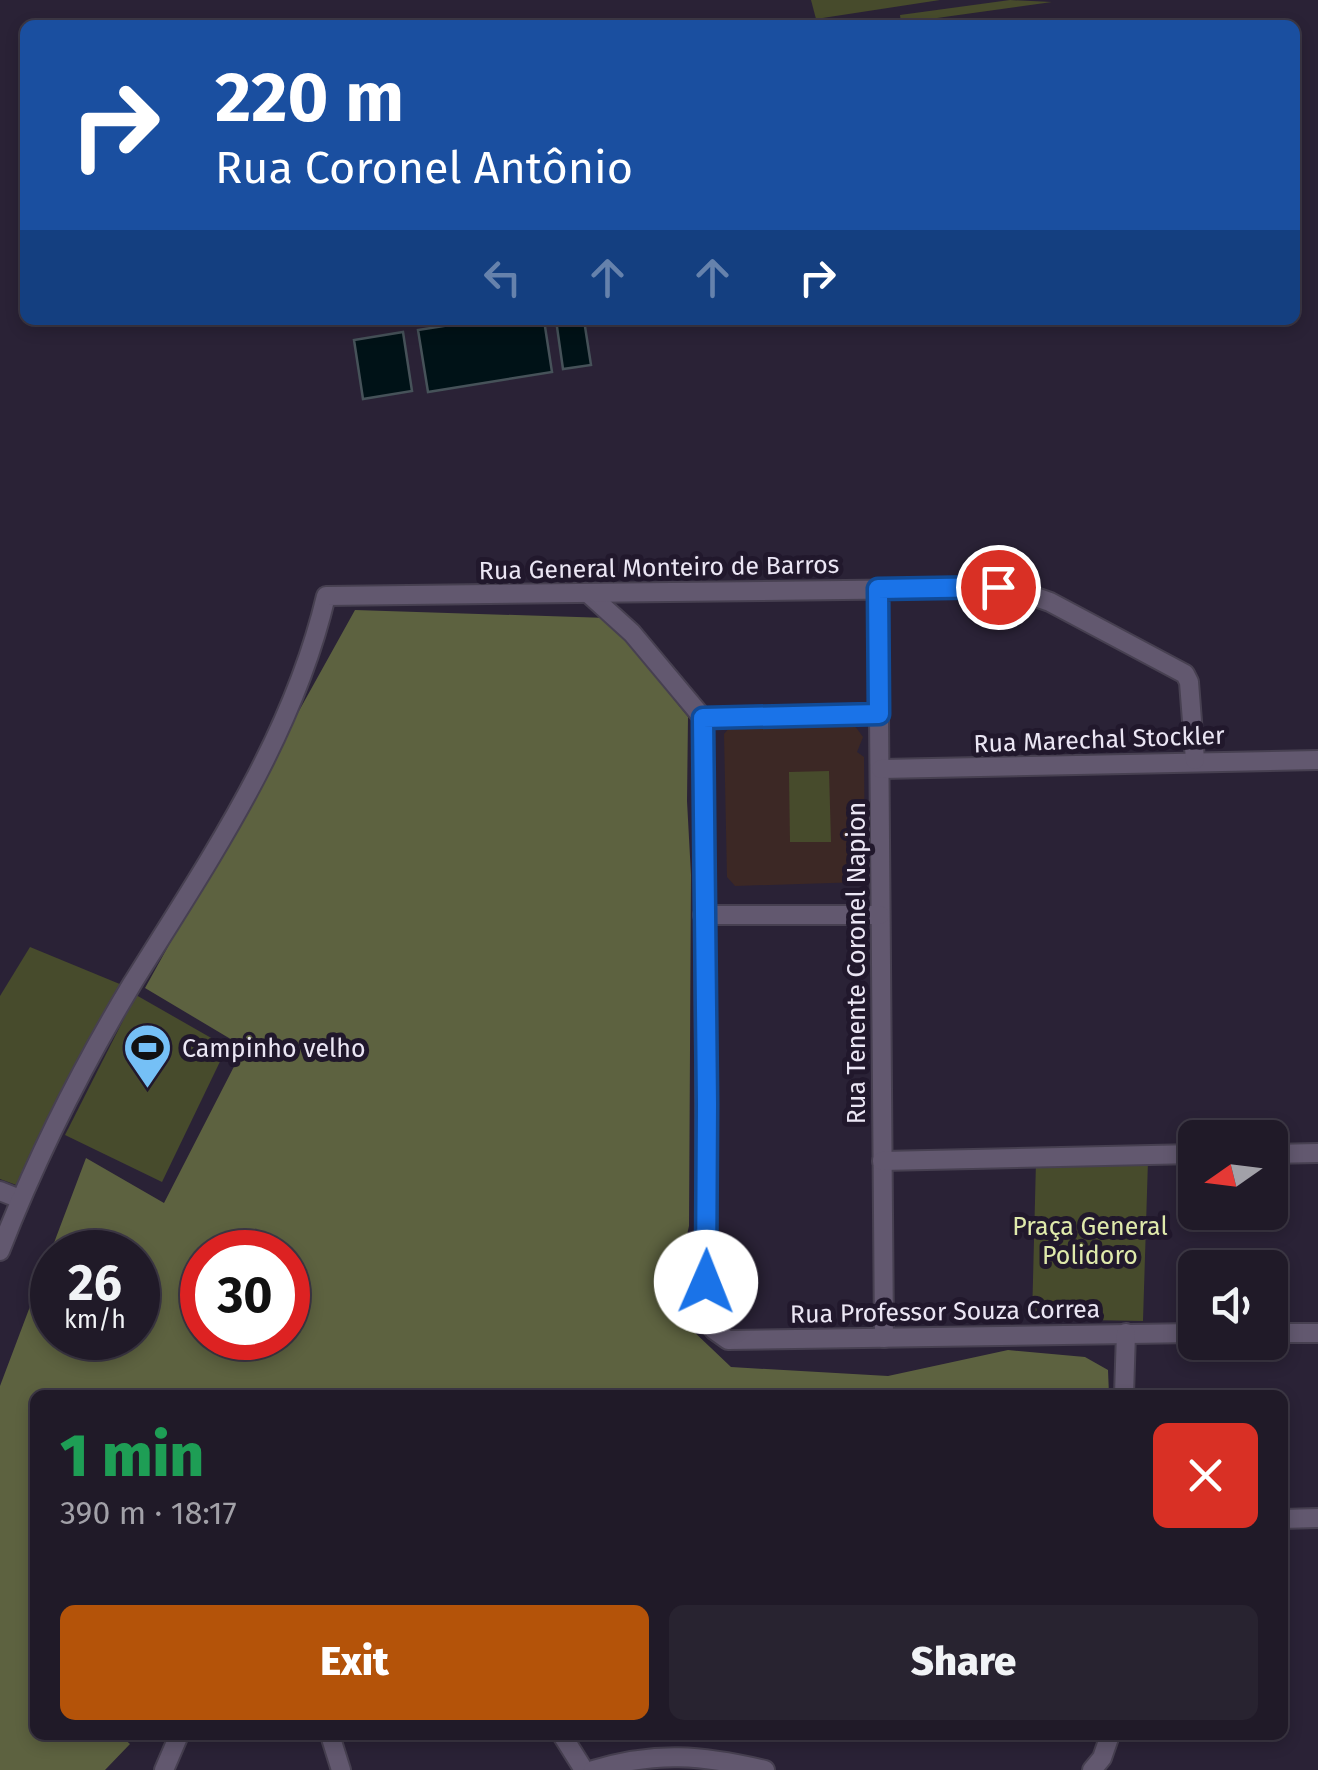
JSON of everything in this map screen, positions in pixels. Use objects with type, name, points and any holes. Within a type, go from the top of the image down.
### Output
[{"type":"street","name":"Rua General Monteiro de Barros","points":[[20,1199],[130,988],[228,832],[281,731],[326,596],[1010,588],[1050,602],[1177,667],[1188,682],[1195,760]]},
{"type":"street","name":"Rua Tenente Coronel Napion","points":[[878,589],[884,1338]]},
{"type":"street","points":[[589,594],[632,633],[703,718],[879,714]]},
{"type":"street","name":"Rua Professor Souza Correa","points":[[703,718],[705,1318],[714,1330],[728,1340],[1178,1333]]},
{"type":"street","name":"Rua Marechal Stockler","points":[[881,769],[1318,760]]},
{"type":"street","points":[[703,915],[880,915]]},
{"type":"street","points":[[1288,1154],[1318,1153]]},
{"type":"street","points":[[882,1161],[1178,1154]]},
{"type":"street","points":[[0,1191],[20,1199],[0,1251]]},
{"type":"street","points":[[1124,1390],[1126,1333]]},
{"type":"street","points":[[1288,1333],[1318,1333]]},
{"type":"street","points":[[1288,1519],[1318,1518]]},
{"type":"street","points":[[164,1770],[176,1740]]},
{"type":"street","points":[[332,1740],[341,1770]]},
{"type":"street","points":[[565,1740],[584,1770]]},
{"type":"street","points":[[1092,1770],[1102,1758],[1108,1740]]},
{"type":"street","points":[[593,1770],[638,1758],[688,1756],[765,1770]]},
{"type":"shaded area","points":[[450,325],[545,325],[552,372],[428,392],[418,330]]},
{"type":"shaded area","points":[[557,325],[585,325],[591,365],[563,369]]},
{"type":"shaded area","points":[[403,332],[412,391],[363,399],[354,340]]},
{"type":"shaded area","points":[[855,726],[863,737],[857,752],[864,757],[862,882],[735,886],[727,877],[724,734],[730,727]]},
{"type":"green space","points":[[811,0],[940,0],[816,19]]},
{"type":"green space","points":[[1010,0],[1052,2],[923,20],[901,20],[900,15]]},
{"type":"green space","points":[[355,610],[608,618],[688,717],[689,1226],[670,1309],[731,1367],[888,1376],[1008,1350],[1085,1357],[1108,1370],[1109,1390],[30,1390],[30,1740],[126,1740],[130,1744],[105,1770],[0,1770],[0,1386],[30,1306],[30,1360],[160,1360],[160,1230],[59,1230],[86,1158],[164,1203],[244,1047],[145,988]]},
{"type":"green space","points":[[829,771],[831,842],[790,842],[789,772]]},
{"type":"green space","points":[[30,947],[127,987],[19,1186],[0,1179],[0,996]]},
{"type":"green space","name":"Campinho velho","points":[[136,995],[227,1047],[162,1182],[65,1135]]},
{"type":"green space","name":"Praça General Polidoro","points":[[1148,1160],[1143,1321],[1032,1319],[1036,1161]]},
{"type":"place","name":"Campinho velho","points":[[147,1090]]},
{"type":"route","points":[[706,1282],[703,718],[879,714],[878,589],[998,587]]}]
